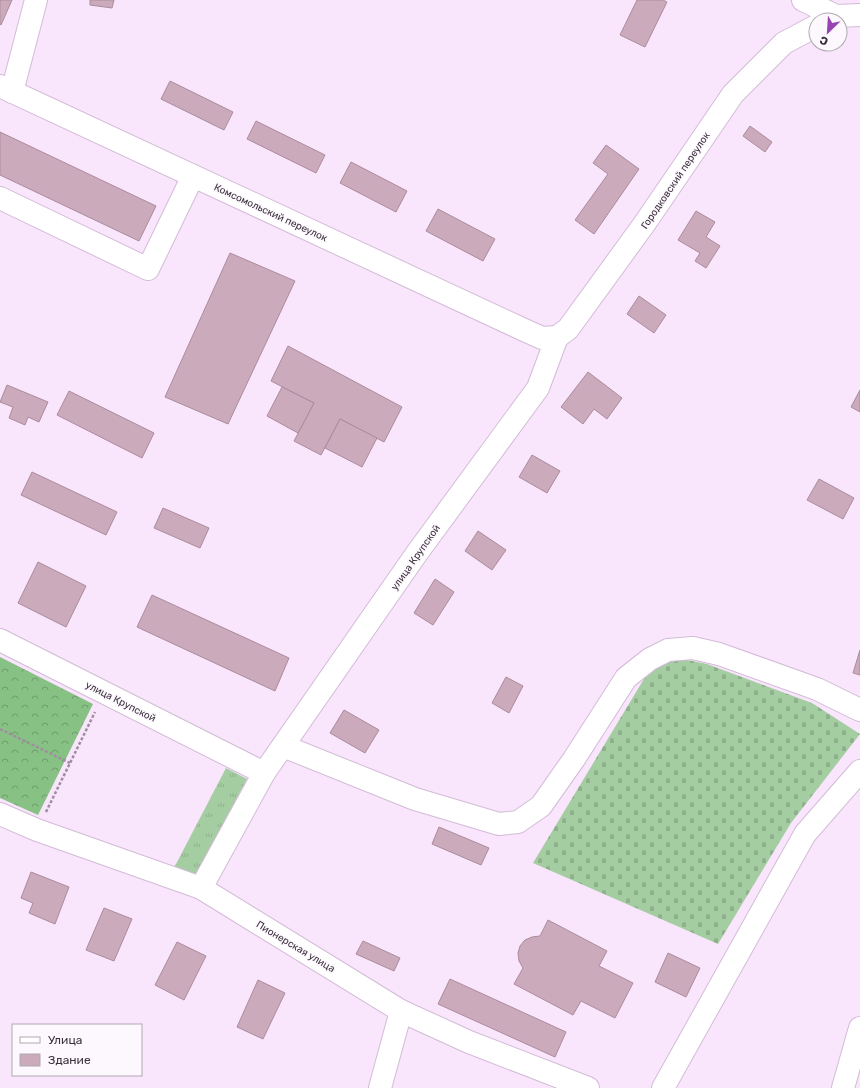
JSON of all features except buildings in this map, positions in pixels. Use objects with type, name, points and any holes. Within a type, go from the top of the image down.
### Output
[{"type":"street","points":[[6,89],[36,0]]},
{"type":"street","points":[[803,0],[822,12]]},
{"type":"street","points":[[848,16],[860,14]]},
{"type":"street","name":"Городковский переулок","points":[[549,337],[568,329],[641,229],[733,94],[784,43],[808,30]]},
{"type":"street","name":"Комсомольский переулок","points":[[6,89],[193,176],[549,337]]},
{"type":"street","points":[[0,198],[148,269],[193,176]]},
{"type":"street","name":"улица Крупской","points":[[201,888],[264,773],[417,553],[538,388],[549,337]]},
{"type":"street","name":"улица Крупской","points":[[0,640],[264,773]]},
{"type":"street","points":[[283,746],[415,799],[499,824],[518,822],[541,806],[574,759],[626,678],[650,659],[668,650],[693,648],[719,654],[817,690],[860,710]]},
{"type":"street","points":[[662,1088],[806,834],[860,771]]},
{"type":"street","name":"Пионерская улица","points":[[0,814],[37,830],[201,888],[401,1011],[469,1042],[588,1088]]},
{"type":"street","points":[[380,1088],[401,1011]]},
{"type":"street","points":[[843,1088],[860,1028]]},
{"type":"path","points":[[37,830],[104,693]]},
{"type":"path","points":[[0,729],[70,763]]},
{"type":"green space","points":[[668,656],[707,664],[812,703],[860,734],[791,823],[718,944],[533,863],[653,664]]},
{"type":"green space","points":[[0,657],[93,704],[38,815],[0,798]]},
{"type":"green space","points":[[226,768],[247,779],[195,876],[175,866]]}]
